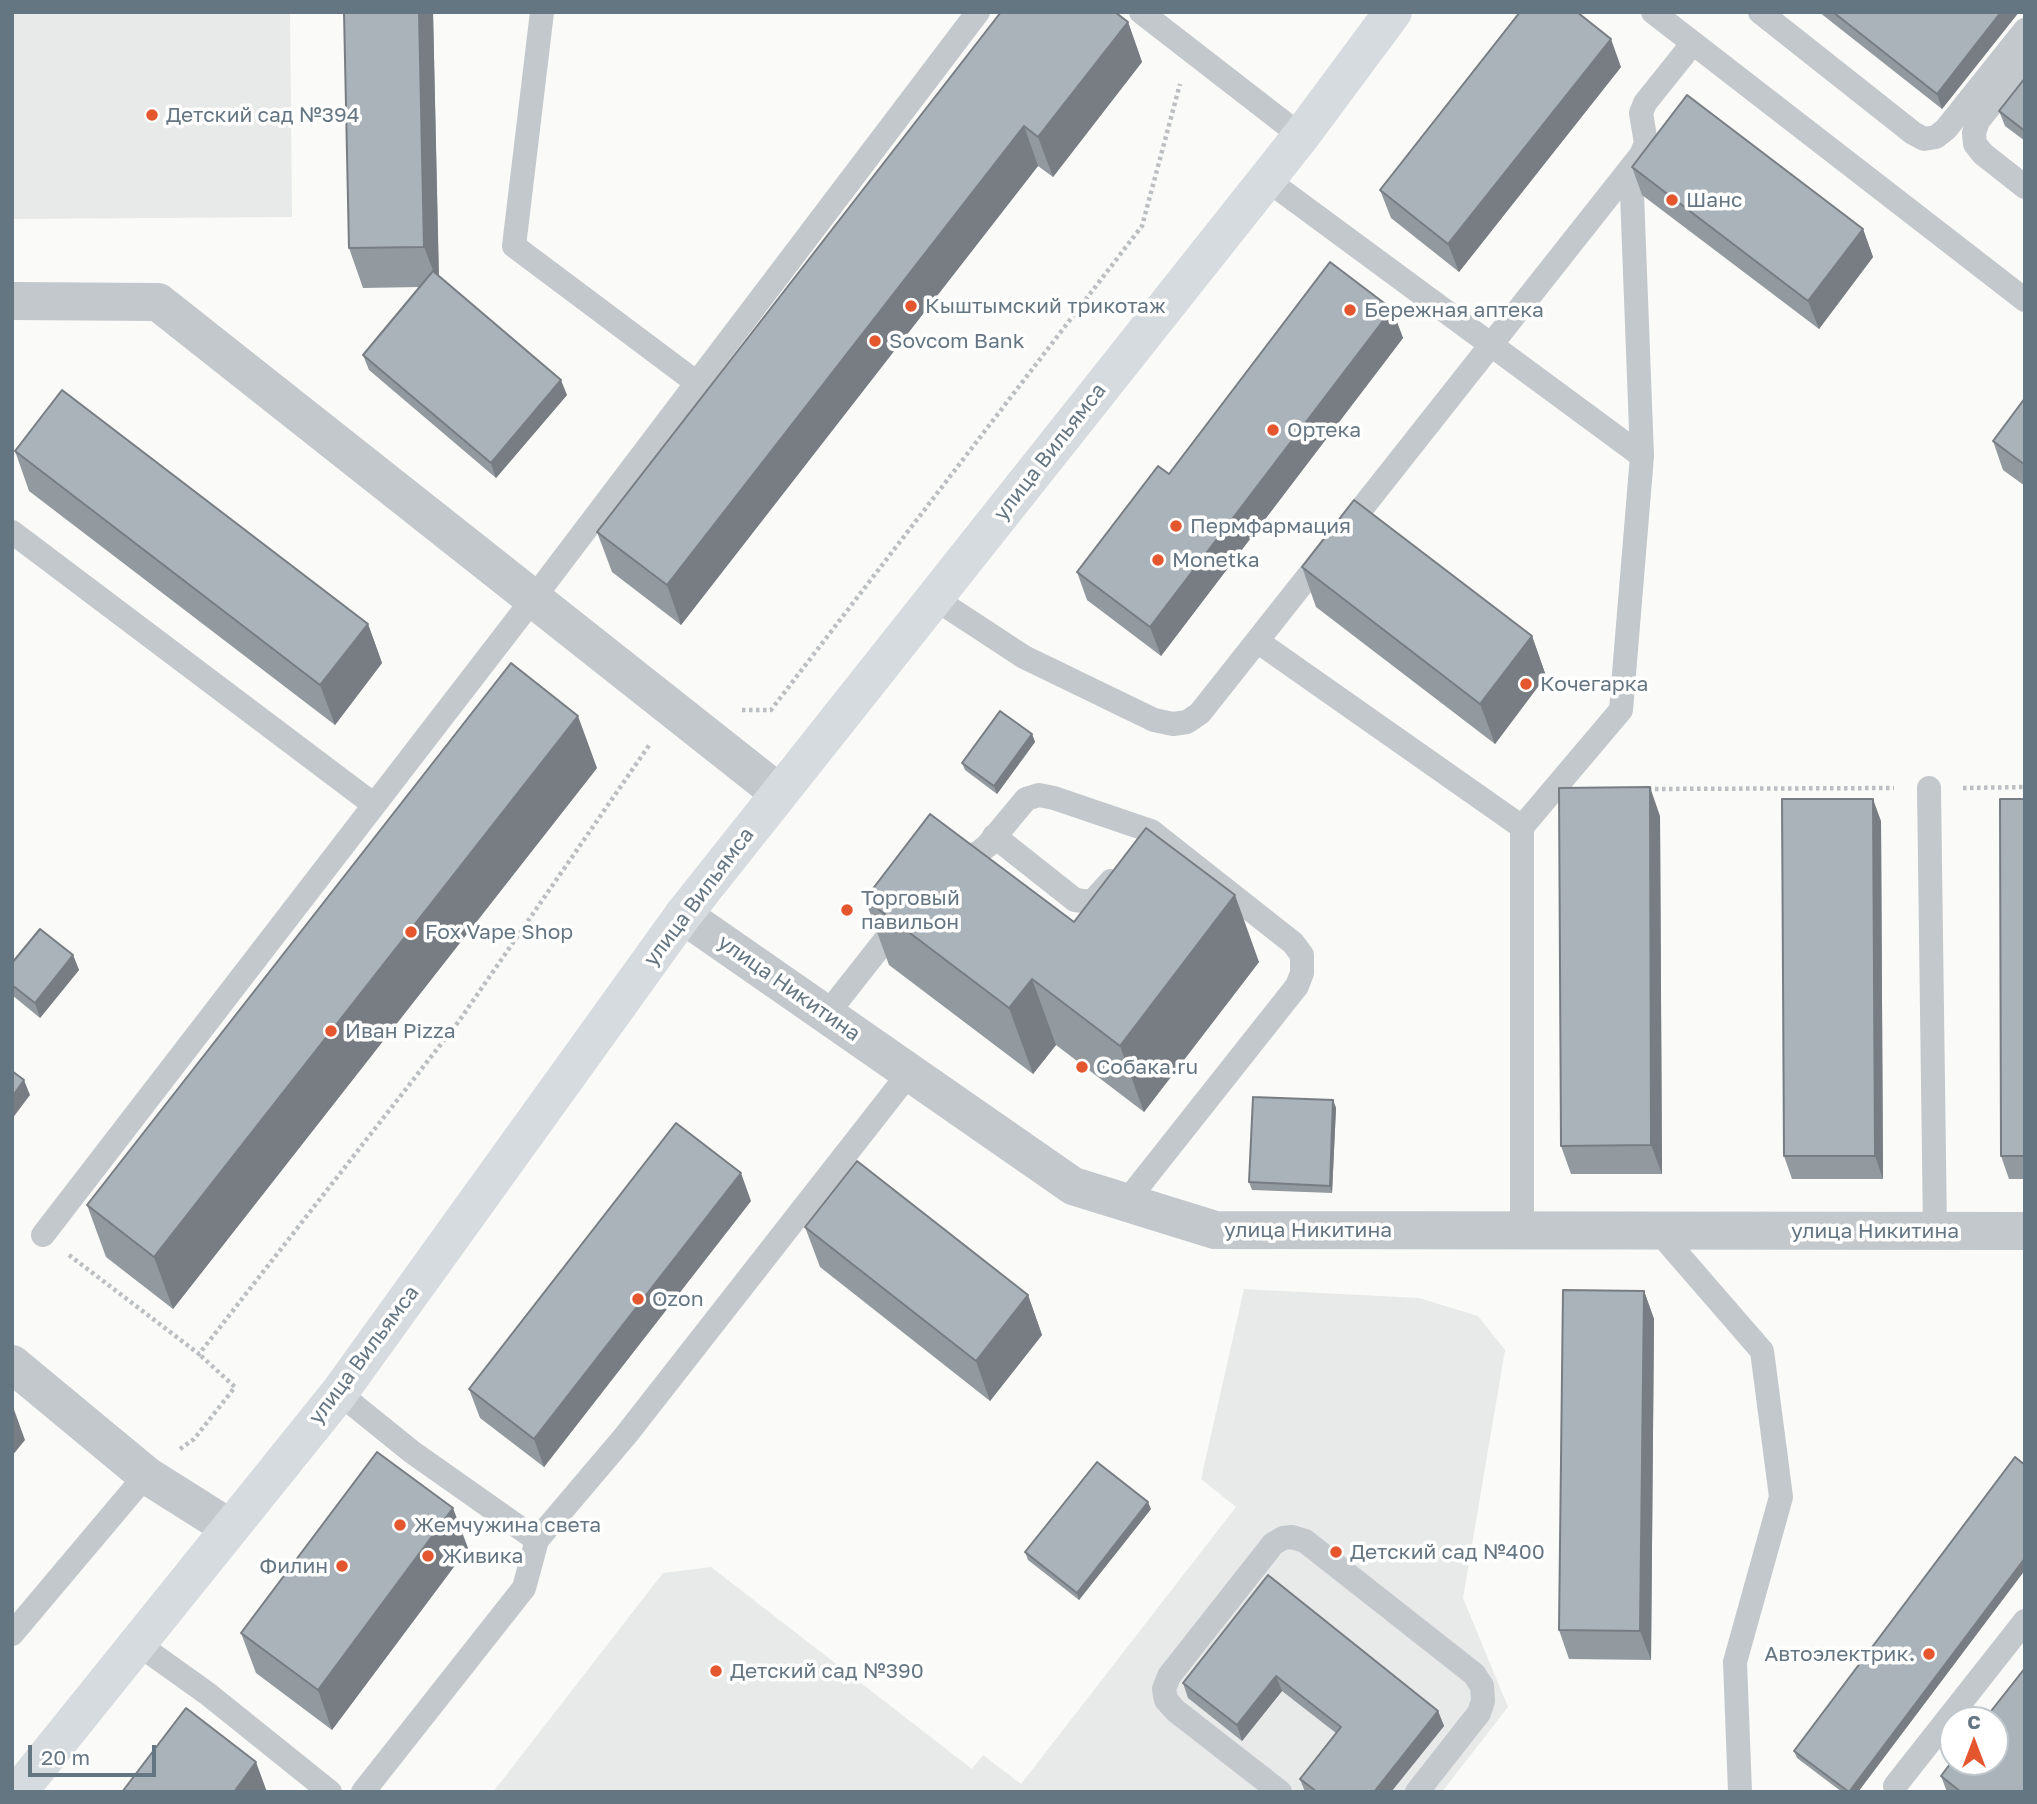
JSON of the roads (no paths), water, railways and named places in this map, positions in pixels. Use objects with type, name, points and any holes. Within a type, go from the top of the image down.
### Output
[{"type":"street","name":"улица Вильямса","points":[[18,1792],[339,1393],[683,915],[1301,136],[1393,12]]},
{"type":"street","points":[[12,301],[158,302],[779,793]]},
{"type":"street","name":"улица Никитина","points":[[683,915],[1073,1186],[1215,1230],[2025,1231]]},
{"type":"street","points":[[12,1364],[146,1475],[230,1528]]},
{"type":"lane","points":[[542,12],[514,246],[697,383]]},
{"type":"lane","points":[[43,1236],[533,599],[978,12]]},
{"type":"lane","points":[[1141,12],[1301,136]]},
{"type":"lane","points":[[1653,12],[2025,300]]},
{"type":"lane","points":[[1760,12],[1924,139],[1936,137],[1946,129],[2025,30]]},
{"type":"lane","points":[[934,598],[1024,657],[1154,720],[1173,724],[1187,722],[1200,713],[1631,168],[1646,143],[1641,113],[1645,103],[1693,43]]},
{"type":"lane","points":[[2025,63],[1978,121],[1974,133],[1975,144],[1983,154],[2025,187]]},
{"type":"lane","points":[[1522,1230],[1522,827],[1621,710],[1642,456],[1631,168]]},
{"type":"lane","points":[[1266,179],[1642,456]]},
{"type":"lane","points":[[12,532],[373,804]]},
{"type":"lane","points":[[1257,641],[1522,827]]},
{"type":"lane","points":[[1929,788],[1935,1231]]},
{"type":"lane","points":[[932,881],[950,862],[978,853],[1026,799],[1039,795],[1151,831],[1293,943],[1302,955],[1302,973],[1297,986],[1126,1202]]},
{"type":"lane","points":[[994,836],[1075,900],[1083,902],[1099,897],[1151,831]]},
{"type":"lane","points":[[827,1014],[916,901]]},
{"type":"lane","points":[[363,1792],[524,1588],[537,1540],[626,1435],[910,1072]]},
{"type":"lane","points":[[1657,1230],[1762,1351],[1781,1496],[1735,1662],[1740,1792]]},
{"type":"lane","points":[[339,1393],[412,1452],[537,1540]]},
{"type":"lane","points":[[12,1633],[146,1475]]},
{"type":"lane","points":[[1270,1789],[1177,1711],[1166,1700],[1164,1689],[1169,1676],[1273,1544],[1283,1538],[1292,1537],[1305,1541],[1474,1674],[1482,1686],[1483,1701],[1479,1713],[1417,1792]]},
{"type":"lane","points":[[1895,1786],[2025,1621]]},
{"type":"lane","points":[[138,1644],[208,1694],[330,1792]]},
{"type":"place","name":"Детский сад №394","points":[[152,115]]},
{"type":"place","name":"Шанс","points":[[1672,200]]},
{"type":"place","name":"Кыштымский трикотаж","points":[[911,306]]},
{"type":"place","name":"Бережная аптека","points":[[1350,310]]},
{"type":"place","name":"Sovcom Bank","points":[[875,341]]},
{"type":"place","name":"Ортека","points":[[1273,430]]},
{"type":"place","name":"Пермфармация","points":[[1176,526]]},
{"type":"place","name":"Monetka","points":[[1158,560]]},
{"type":"place","name":"Кочегарка","points":[[1526,684]]},
{"type":"place","name":"Торговый павильон","points":[[847,910]]},
{"type":"place","name":"Fox Vape Shop","points":[[411,932]]},
{"type":"place","name":"Иван Pizza","points":[[331,1031]]},
{"type":"place","name":"Собака.ru","points":[[1082,1067]]},
{"type":"place","name":"Ozon","points":[[638,1299]]},
{"type":"place","name":"Жемчужина света","points":[[400,1525]]},
{"type":"place","name":"Детский сад №400","points":[[1336,1552]]},
{"type":"place","name":"Живика","points":[[428,1556]]},
{"type":"place","name":"Филин","points":[[342,1566]]},
{"type":"place","name":"Автоэлектрик.","points":[[1929,1654]]},
{"type":"place","name":"Детский сад №390","points":[[716,1671]]}]
